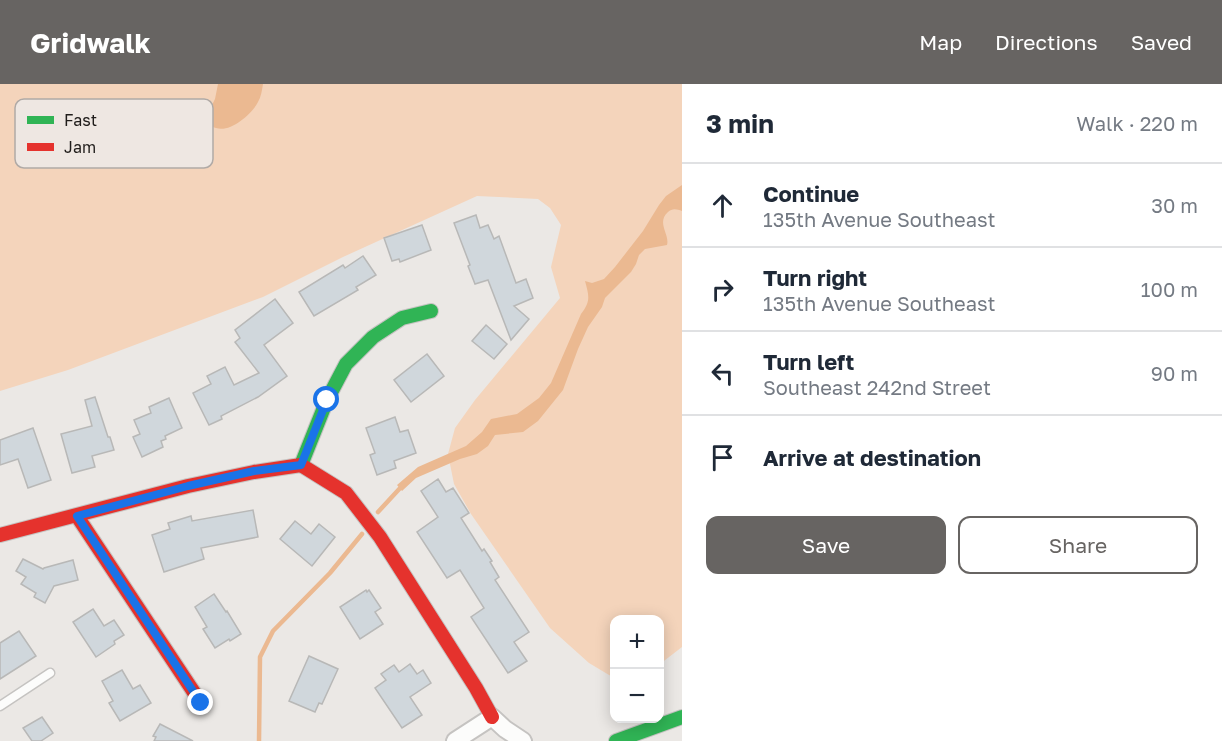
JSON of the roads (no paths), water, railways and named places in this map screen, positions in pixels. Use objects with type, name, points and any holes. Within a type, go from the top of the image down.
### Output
[{"type":"street","points":[[301,465],[327,400],[346,364],[373,337],[402,318],[431,311]]},
{"type":"street","points":[[0,535],[254,471],[301,465],[346,493],[380,537],[492,717],[523,741]]},
{"type":"street","points":[[77,516],[201,703]]},
{"type":"street","points":[[455,741],[492,717]]},
{"type":"street","points":[[616,741],[682,717]]},
{"type":"lane","points":[[0,706],[50,673]]},
{"type":"waterway","points":[[378,512],[402,486]]},
{"type":"waterway","points":[[259,741],[260,657],[273,631],[330,573],[362,534]]}]
